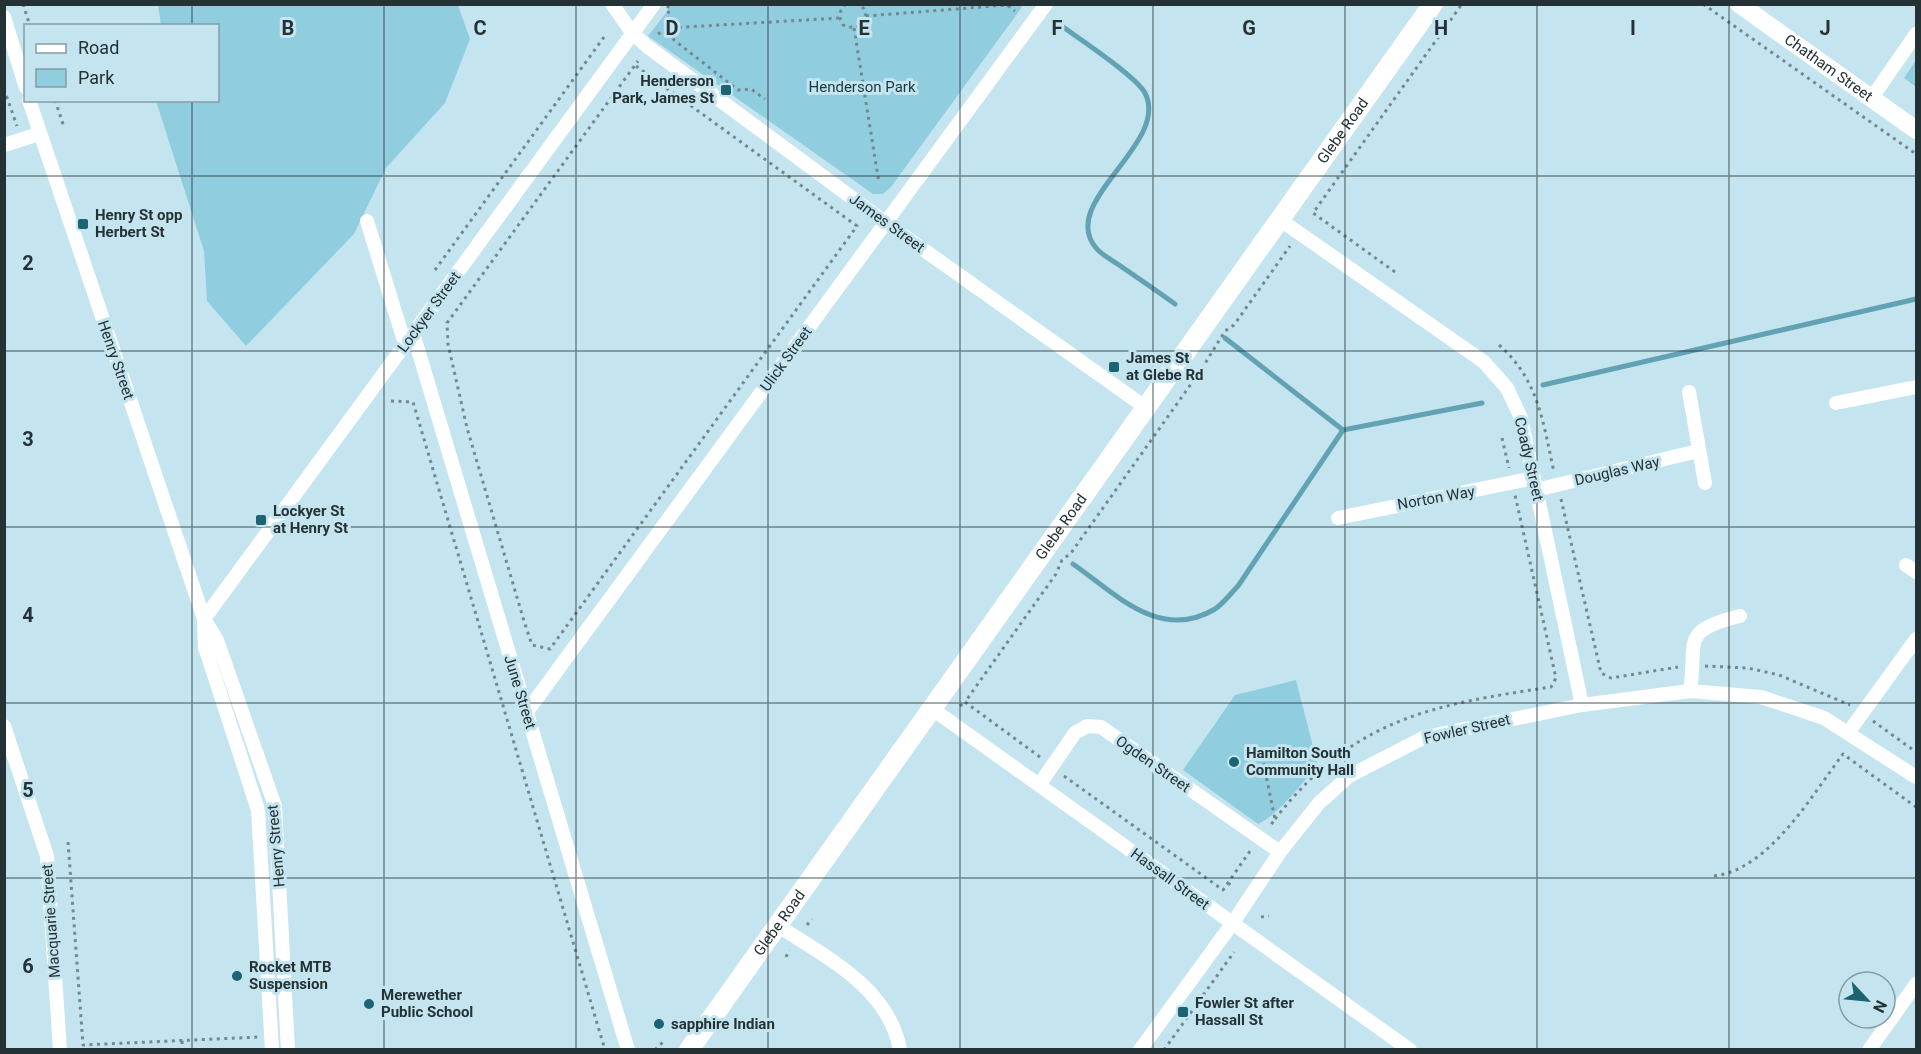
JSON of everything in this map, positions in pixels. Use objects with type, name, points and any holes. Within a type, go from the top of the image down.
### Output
[{"type":"main road","name":"Glebe Road","points":[[689,1050],[1433,4]]},
{"type":"street","name":"James Street","points":[[612,4],[633,34],[886,223],[1145,407]]},
{"type":"street","name":"Ulick Street","points":[[526,713],[1046,4]]},
{"type":"street","name":"Chatham Street","points":[[1739,4],[1917,130]]},
{"type":"street","name":"Lockyer Street","points":[[204,619],[633,34],[660,5]]},
{"type":"street","points":[[4,17],[24,82]]},
{"type":"street","points":[[1871,99],[1917,34]]},
{"type":"street","name":"Henry Street","points":[[30,102],[204,619],[218,640],[275,806],[288,1050]]},
{"type":"street","points":[[4,145],[39,134]]},
{"type":"street","name":"Coady Street","points":[[1279,219],[1484,362],[1498,376],[1515,402],[1535,484],[1582,705]]},
{"type":"street","name":"June Street","points":[[367,221],[409,339],[628,1050]]},
{"type":"street","points":[[1836,403],[1917,387]]},
{"type":"street","points":[[1689,392],[1705,483]]},
{"type":"street","name":"Douglas Way","points":[[1535,484],[1557,485],[1698,451]]},
{"type":"street","name":"Norton Way","points":[[1338,518],[1512,483],[1535,484]]},
{"type":"street","points":[[1690,691],[1691,650],[1702,629],[1714,622],[1740,616]]},
{"type":"street","name":"Henry Street","points":[[204,619],[205,647],[258,810],[271,1043]]},
{"type":"street","points":[[1848,733],[1917,639]]},
{"type":"street","name":"Fowler Street","points":[[1140,1050],[1232,924],[1280,852],[1319,804],[1349,776],[1425,737],[1582,705],[1690,691],[1761,697],[1824,718],[1917,777]]},
{"type":"street","name":"Hassall Street","points":[[931,708],[1410,1050]]},
{"type":"street","name":"Macquarie Street","points":[[4,726],[47,856],[60,1050]]},
{"type":"street","name":"Ogden Street","points":[[1039,784],[1075,734],[1087,726],[1101,727],[1280,852]]},
{"type":"street","points":[[777,925],[857,979],[883,1007],[900,1050]]},
{"type":"street","points":[[1869,1050],[1917,984]]},
{"type":"path","points":[[23,4],[29,24]]},
{"type":"path","points":[[846,4],[841,10],[840,18],[843,25],[854,28],[861,26],[866,16],[859,4]]},
{"type":"path","points":[[1395,272],[1311,215],[1462,4]]},
{"type":"path","points":[[1704,4],[1917,154]]},
{"type":"path","points":[[660,5],[671,9],[666,15],[668,28],[674,40],[738,90],[751,88],[765,99]]},
{"type":"path","points":[[866,16],[1007,5],[1015,11]]},
{"type":"path","points":[[658,34],[668,28],[840,18]]},
{"type":"path","points":[[854,28],[879,183]]},
{"type":"path","points":[[435,270],[604,37]]},
{"type":"path","points":[[636,66],[857,226],[550,649],[532,645],[524,621],[466,428],[448,344],[447,324],[638,61]]},
{"type":"path","points":[[4,89],[17,128]]},
{"type":"path","points":[[56,102],[64,127]]},
{"type":"path","points":[[960,706],[1056,574],[1062,560],[1071,553],[1201,370],[1225,331],[1234,325],[1290,246]]},
{"type":"path","points":[[1499,345],[1523,371],[1534,391],[1600,673],[1611,678],[1691,666],[1749,668],[1779,675],[1816,689],[1862,713],[1917,752]]},
{"type":"path","points":[[1134,378],[1137,374]]},
{"type":"path","points":[[390,401],[413,402],[604,1050]]},
{"type":"path","points":[[1268,827],[1312,776],[1366,736],[1435,707],[1551,687],[1556,678],[1502,438]]},
{"type":"path","points":[[965,702],[1044,759]]},
{"type":"path","points":[[1714,876],[1725,875],[1767,851],[1843,754],[1917,807]]},
{"type":"path","points":[[1262,756],[1275,819]]},
{"type":"path","points":[[1059,772],[1222,892],[1250,850]]},
{"type":"path","points":[[68,842],[82,1045],[182,1041],[271,1043]]},
{"type":"path","points":[[1228,883],[1233,887]]},
{"type":"path","points":[[1261,916],[1269,916]]},
{"type":"path","points":[[807,925],[812,919]]},
{"type":"path","points":[[786,957],[790,948]]},
{"type":"path","points":[[1164,1050],[1234,952]]},
{"type":"path","points":[[655,1050],[665,1040]]},
{"type":"path","points":[[182,1041],[183,1050]]},
{"type":"green space","name":"Henderson Park","points":[[1019,4],[1022,7],[891,187],[883,194],[873,194],[648,36],[672,5]]},
{"type":"green space","points":[[158,5],[458,5],[470,39],[445,103],[386,168],[354,234],[246,346],[207,301],[204,251],[156,102],[219,102],[219,24],[161,24]]},
{"type":"green space","points":[[1916,60],[1916,87],[1904,78]]},
{"type":"green space","points":[[1296,680],[1318,766],[1275,813],[1258,824],[1183,770],[1235,695]]},
{"type":"waterway","points":[[1059,24],[1119,67],[1145,93],[1149,112],[1143,132],[1090,212],[1088,231],[1097,249],[1175,304]]},
{"type":"waterway","points":[[1543,385],[1916,299]]},
{"type":"waterway","points":[[1225,338],[1343,430]]},
{"type":"waterway","points":[[1073,564],[1122,600],[1140,610],[1157,617],[1176,620],[1195,618],[1215,609],[1238,586],[1343,430],[1482,403]]},
{"type":"place","name":"Henderson Park, James St","points":[[726,90]]},
{"type":"place","name":"Henry St opp Herbert St","points":[[83,224]]},
{"type":"place","name":"James St at Glebe Rd","points":[[1114,367]]},
{"type":"place","name":"Lockyer St at Henry St","points":[[261,520]]},
{"type":"place","name":"Hamilton South Community Hall","points":[[1234,762]]},
{"type":"place","name":"Rocket MTB Suspension","points":[[237,976]]},
{"type":"place","name":"Merewether Public School","points":[[369,1004]]},
{"type":"place","name":"Fowler St after Hassall St","points":[[1183,1012]]},
{"type":"place","name":"sapphire Indian","points":[[659,1024]]}]
